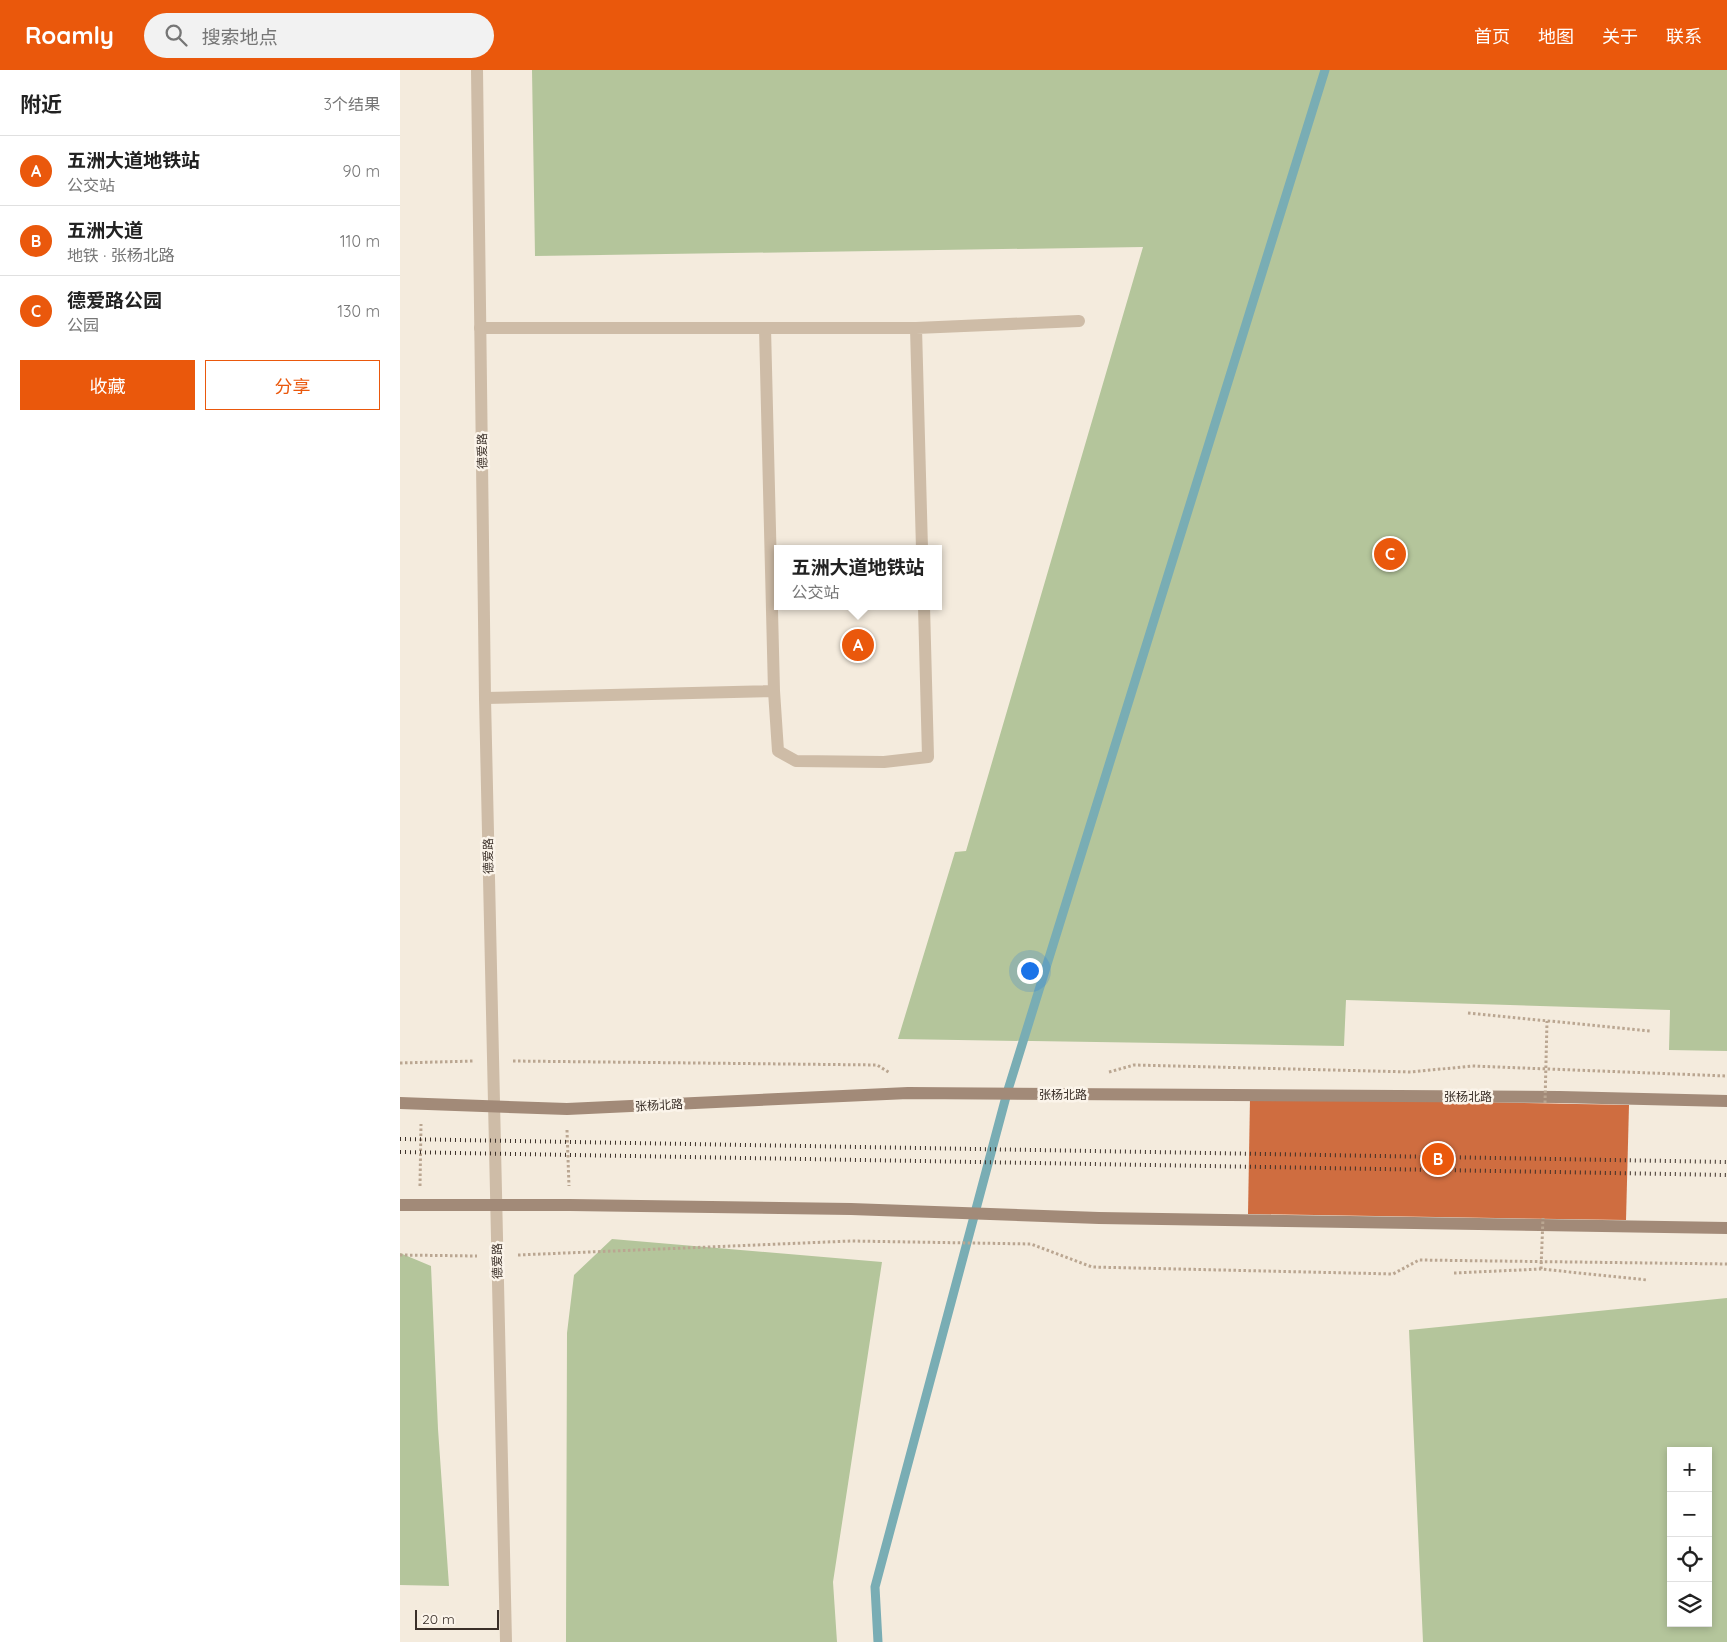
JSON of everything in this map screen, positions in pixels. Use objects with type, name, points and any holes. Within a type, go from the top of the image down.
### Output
[{"type":"main road","name":"张杨北路","points":[[400,1102],[567,1109],[908,1093],[1560,1097],[1727,1101]]},
{"type":"main road","points":[[400,1205],[851,1208],[1099,1218],[1727,1228]]},
{"type":"street","name":"德爱路","points":[[477,70],[485,698],[506,1642]]},
{"type":"street","points":[[480,328],[916,328],[1078,321]]},
{"type":"street","points":[[765,328],[774,691],[778,751],[796,761],[884,762],[928,757],[924,610]]},
{"type":"street","points":[[916,328],[922,545]]},
{"type":"street","points":[[485,698],[774,691]]},
{"type":"path","points":[[1468,1013],[1650,1031]]},
{"type":"path","points":[[1545,1103],[1548,1021]]},
{"type":"path","points":[[400,1063],[493,1061],[877,1065],[891,1073]]},
{"type":"path","points":[[1108,1072],[1134,1065],[1412,1072],[1472,1066],[1727,1076]]},
{"type":"path","points":[[419,1205],[421,1104]]},
{"type":"path","points":[[567,1109],[570,1205]]},
{"type":"path","points":[[1541,1269],[1542,1218]]},
{"type":"path","points":[[400,1255],[497,1256],[851,1241],[1031,1244],[1092,1267],[1393,1274],[1419,1260],[1727,1264]]},
{"type":"path","points":[[1454,1273],[1541,1269],[1647,1280]]},
{"type":"green space","points":[[532,70],[1727,70],[1727,1051],[1669,1050],[1670,1010],[1346,1000],[1344,1046],[898,1039],[955,852],[966,851],[1143,247],[535,256]]},
{"type":"green space","points":[[612,1239],[882,1262],[833,1582],[837,1642],[566,1642],[567,1333],[574,1275]]},
{"type":"green space","points":[[400,1253],[431,1266],[438,1429],[449,1586],[400,1585]]},
{"type":"green space","points":[[1727,1298],[1727,1642],[1423,1642],[1409,1330]]},
{"type":"building","points":[[1250,1098],[1629,1105],[1626,1220],[1248,1214]]},
{"type":"waterway","points":[[878,1642],[875,1587],[1007,1093],[1325,70]]},
{"type":"railway","points":[[400,1139],[1727,1162]]},
{"type":"railway","points":[[400,1152],[1727,1175]]},
{"type":"place","name":"德爱路公园","points":[[1390,554]]},
{"type":"place","name":"五洲大道地铁站","points":[[858,645]]},
{"type":"place","name":"五洲大道","points":[[1438,1159]]}]
